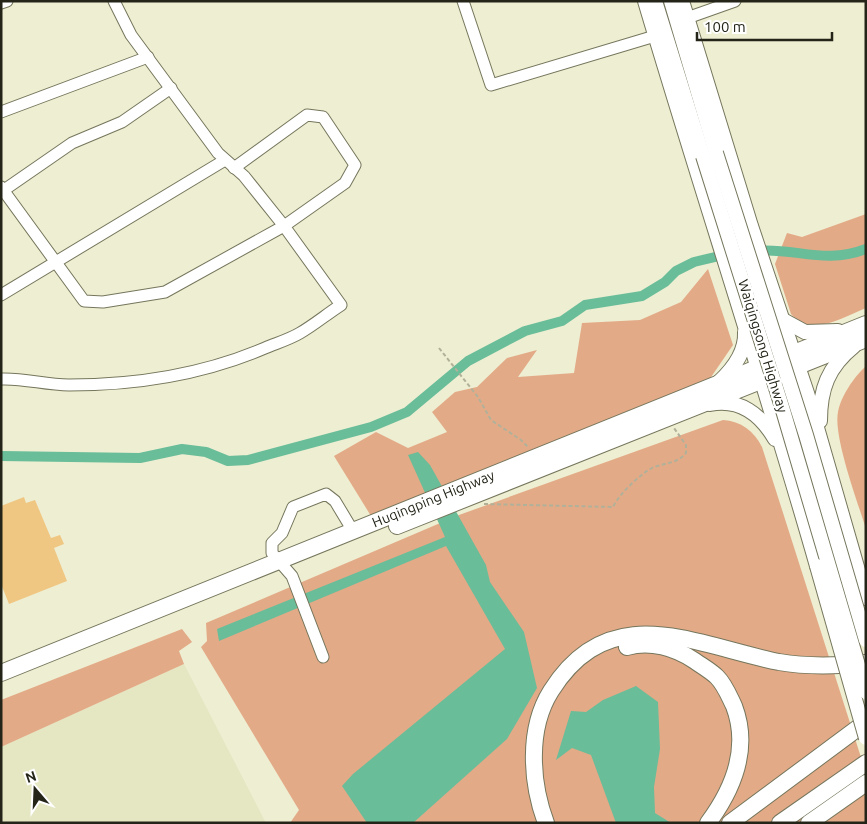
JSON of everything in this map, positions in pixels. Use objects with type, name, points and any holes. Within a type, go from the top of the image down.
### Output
[{"type":"highway","name":"Huqingping Highway","points":[[458,498],[532,460],[714,386],[770,370],[865,332]]},
{"type":"highway","name":"Huqingping Highway","points":[[284,565],[353,532],[458,498],[694,408],[770,370]]},
{"type":"highway","name":"Huqingping Highway","points":[[1,673],[137,624],[424,509]]},
{"type":"highway","name":"Huqingping Highway","points":[[1,685],[137,624]]},
{"type":"highway","points":[[546,823],[538,796],[539,754],[537,727],[545,700],[560,677],[580,656],[603,642],[632,634],[659,634],[781,662],[838,666],[866,663]]},
{"type":"highway","points":[[558,823],[539,754],[554,706],[568,683],[586,664],[607,652],[633,645],[658,645],[683,653],[716,677],[728,693],[741,732],[741,754],[736,774],[719,808],[708,823]]},
{"type":"highway","points":[[730,823],[866,722]]},
{"type":"highway","points":[[780,823],[866,763]]},
{"type":"highway","points":[[809,823],[866,782]]},
{"type":"main road","points":[[644,1],[746,335],[743,347],[729,373],[714,386]]},
{"type":"main road","name":"Waiqingsong Highway","points":[[655,1],[710,154],[806,435],[866,640]]},
{"type":"main road","name":"Waiqingsong Highway","points":[[671,1],[710,154],[866,692]]},
{"type":"main road","points":[[682,1],[751,226],[821,439],[864,592]]},
{"type":"main road","points":[[734,294],[748,308],[756,308],[768,300],[772,290]]},
{"type":"main road","points":[[772,290],[775,317],[770,370],[781,443],[866,738]]},
{"type":"main road","points":[[742,317],[770,370],[797,398],[821,439]]},
{"type":"main road","points":[[783,320],[803,332],[865,332]]},
{"type":"main road","points":[[821,439],[820,404],[826,378],[835,363],[865,332]]},
{"type":"main road","points":[[694,408],[725,402],[745,407],[755,413],[769,428],[790,470]]},
{"type":"street","points":[[1,3],[7,1]]},
{"type":"street","points":[[1,379],[23,378],[41,384],[67,385],[124,384],[173,377],[223,365],[299,334],[341,305],[284,226],[244,176],[225,160],[171,88],[132,35],[114,1]]},
{"type":"street","points":[[463,1],[491,85],[655,36]]},
{"type":"street","points":[[687,18],[735,1]]},
{"type":"street","points":[[1,112],[148,57]]},
{"type":"street","points":[[171,88],[122,122],[72,143],[3,189],[84,301],[103,302],[165,292],[284,226],[345,183],[355,165],[323,117],[307,115],[234,168]]},
{"type":"street","points":[[1,295],[225,160]]},
{"type":"street","points":[[323,657],[292,576],[272,552],[272,543],[282,533],[293,507],[329,495],[353,532]]},
{"type":"path","points":[[439,348],[469,386],[491,420],[521,440],[528,447],[532,460]]},
{"type":"path","points":[[458,498],[490,506],[613,508],[621,494],[630,488],[641,475],[655,467],[675,461],[686,453],[686,445],[668,418]]},
{"type":"shaded area","points":[[866,214],[866,308],[838,320],[818,325],[799,321],[791,314],[775,264],[787,233],[802,237]]},
{"type":"shaded area","points":[[708,269],[733,345],[707,383],[371,516],[334,456],[376,432],[408,448],[447,432],[432,412],[455,392],[477,387],[507,358],[537,350],[518,377],[574,373],[582,323],[640,320],[681,302]]},
{"type":"shaded area","points":[[866,366],[866,529],[847,470],[837,423],[838,412],[845,393]]},
{"type":"shaded area","points":[[723,420],[736,422],[746,428],[755,436],[762,447],[866,773],[866,823],[290,823],[299,810],[201,647],[207,641],[206,623],[459,515]]},
{"type":"shaded area","points":[[418,452],[430,465],[486,565],[490,582],[524,632],[537,688],[507,739],[413,823],[367,823],[342,786],[353,774],[505,649],[446,546],[219,641],[217,629],[445,537],[408,455]]},
{"type":"shaded area","points":[[182,629],[192,642],[179,651],[184,664],[1,747],[1,700]]},
{"type":"shaded area","points":[[184,664],[266,823],[1,823],[1,747]]},
{"type":"shaded area","points":[[636,686],[658,702],[660,749],[654,787],[655,813],[671,823],[616,823],[591,755],[572,748],[556,760],[571,711],[586,712],[603,700]]},
{"type":"building","points":[[24,497],[26,503],[35,500],[51,538],[60,535],[64,544],[54,548],[67,581],[9,604],[1,584],[1,506]]},
{"type":"waterway","points":[[755,251],[770,250],[823,256],[851,254],[866,249]]},
{"type":"waterway","points":[[1,456],[140,458],[182,449],[206,452],[228,461],[248,460],[371,427],[407,412],[468,361],[525,331],[562,321],[585,305],[642,296],[665,282],[676,271],[694,262],[728,254]]}]
